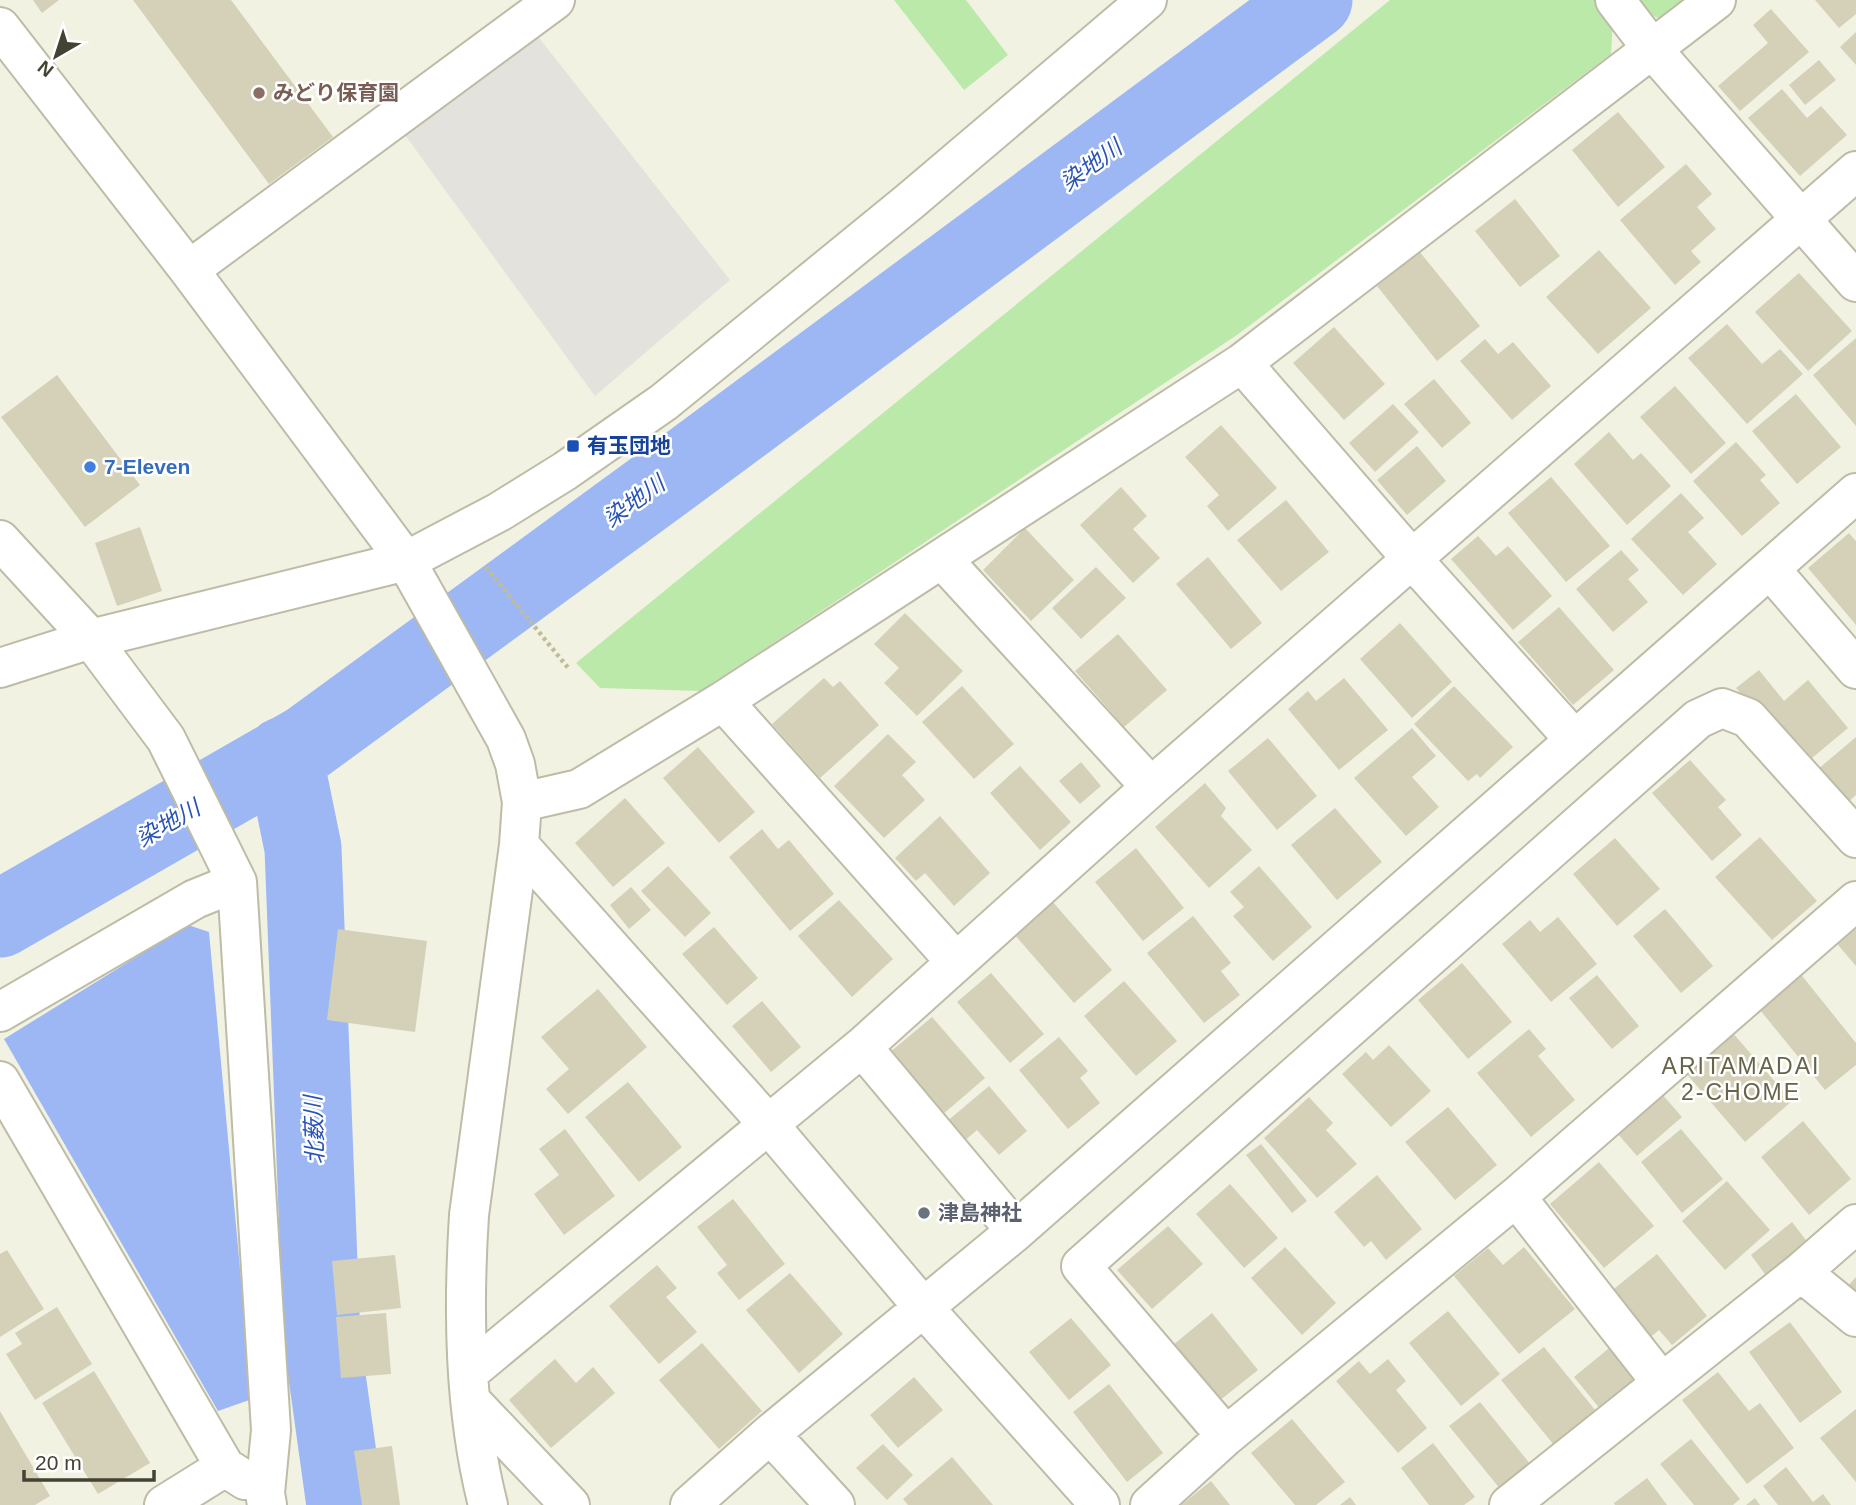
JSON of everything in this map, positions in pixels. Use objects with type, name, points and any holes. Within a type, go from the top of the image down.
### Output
[{"type":"street","points":[[189,270],[555,0]]},
{"type":"street","points":[[1615,0],[1653,50],[1856,282]]},
{"type":"street","points":[[522,802],[579,789],[723,701],[1241,363],[1716,0]]},
{"type":"street","points":[[0,668],[91,639],[406,561],[499,512],[664,402],[909,202],[1138,3]]},
{"type":"street","points":[[0,27],[189,270],[406,561],[493,713],[515,764],[522,802],[519,845],[469,1215],[466,1275],[470,1387],[488,1505]]},
{"type":"street","points":[[470,1387],[862,1047],[1151,787],[1856,171]]},
{"type":"street","points":[[1241,363],[1412,559],[1574,738]]},
{"type":"street","points":[[690,1505],[770,1434],[1016,1231],[1856,493]]},
{"type":"street","points":[[0,540],[91,639],[166,740],[237,882],[271,1430],[266,1499]]},
{"type":"street","points":[[942,559],[1151,787]]},
{"type":"street","points":[[1770,569],[1856,669]]},
{"type":"street","points":[[723,701],[956,962]]},
{"type":"street","points":[[1226,1436],[1081,1266],[1698,719],[1722,708],[1748,718],[1856,838]]},
{"type":"street","points":[[519,845],[769,1125],[923,1307],[1100,1505]]},
{"type":"street","points":[[0,1012],[195,899],[237,882]]},
{"type":"street","points":[[1150,1505],[1226,1436],[1516,1197],[1856,901]]},
{"type":"street","points":[[862,1047],[1016,1231]]},
{"type":"street","points":[[0,1081],[225,1467],[266,1499]]},
{"type":"street","points":[[1516,1197],[1662,1383]]},
{"type":"street","points":[[1508,1505],[1801,1272],[1856,1224]]},
{"type":"street","points":[[1801,1272],[1856,1317]]},
{"type":"street","points":[[470,1387],[570,1505]]},
{"type":"street","points":[[770,1434],[835,1505]]},
{"type":"street","points":[[164,1505],[225,1467]]},
{"type":"path","points":[[484,564],[569,669]]},
{"type":"green space","points":[[894,0],[966,0],[1008,55],[964,90]]},
{"type":"green space","points":[[1390,0],[1596,0],[1613,22],[1611,54],[1237,335],[701,691],[600,688],[576,663]]},
{"type":"green space","points":[[1633,0],[1690,0],[1665,21],[1640,10]]},
{"type":"shaded area","points":[[536,34],[730,280],[595,396],[405,135]]},
{"type":"water","points":[[188,925],[209,932],[252,1399],[218,1411],[4,1039]]},
{"type":"building","points":[[33,0],[59,0],[42,13]]},
{"type":"building","points":[[133,0],[231,0],[333,137],[269,184]]},
{"type":"building","points":[[1815,0],[1856,0],[1856,14],[1839,28]]},
{"type":"building","points":[[1771,9],[1809,52],[1740,111],[1718,86],[1768,43],[1753,25]]},
{"type":"building","points":[[1856,32],[1856,65],[1840,47]]},
{"type":"building","points":[[1819,60],[1836,80],[1805,105],[1789,85]]},
{"type":"building","points":[[1782,89],[1807,118],[1821,106],[1847,135],[1800,176],[1748,118]]},
{"type":"building","points":[[1618,112],[1665,167],[1618,207],[1572,150]]},
{"type":"building","points":[[1686,164],[1712,194],[1697,207],[1716,229],[1691,251],[1701,262],[1675,285],[1620,220]]},
{"type":"building","points":[[1515,199],[1560,256],[1520,287],[1475,231]]},
{"type":"building","points":[[1599,250],[1651,308],[1598,354],[1546,297]]},
{"type":"building","points":[[1419,251],[1480,326],[1437,361],[1377,286]]},
{"type":"building","points":[[1799,273],[1852,331],[1808,371],[1755,312]]},
{"type":"building","points":[[1727,324],[1762,364],[1780,349],[1803,374],[1747,424],[1688,358]]},
{"type":"building","points":[[1334,327],[1385,384],[1344,420],[1293,363]]},
{"type":"building","points":[[1856,338],[1856,426],[1813,375]]},
{"type":"building","points":[[1485,339],[1498,354],[1513,342],[1551,386],[1512,420],[1460,361]]},
{"type":"building","points":[[57,375],[140,485],[85,527],[1,417]]},
{"type":"building","points":[[1434,379],[1471,423],[1442,448],[1404,404]]},
{"type":"building","points":[[1675,386],[1726,443],[1691,474],[1640,417]]},
{"type":"building","points":[[1796,394],[1841,447],[1797,484],[1752,431]]},
{"type":"building","points":[[1393,404],[1419,432],[1375,472],[1349,443]]},
{"type":"building","points":[[1221,425],[1277,488],[1228,531],[1207,506],[1219,495],[1185,457]]},
{"type":"building","points":[[1609,432],[1633,460],[1641,453],[1671,486],[1627,525],[1574,464]]},
{"type":"building","points":[[1736,442],[1766,475],[1760,480],[1780,503],[1742,536],[1693,481]]},
{"type":"building","points":[[1417,446],[1446,481],[1407,515],[1377,480]]},
{"type":"building","points":[[1551,477],[1610,546],[1566,582],[1508,513]]},
{"type":"building","points":[[1121,487],[1147,516],[1133,529],[1160,558],[1133,583],[1080,525]]},
{"type":"building","points":[[1681,493],[1704,518],[1688,532],[1717,564],[1683,595],[1631,539]]},
{"type":"building","points":[[1286,500],[1329,552],[1281,591],[1237,540]]},
{"type":"building","points":[[140,527],[162,591],[117,606],[95,543]]},
{"type":"building","points":[[1025,528],[1074,580],[1031,621],[983,570]]},
{"type":"building","points":[[1849,533],[1856,541],[1856,625],[1808,568]]},
{"type":"building","points":[[1478,536],[1496,556],[1508,546],[1552,596],[1513,630],[1451,559]]},
{"type":"building","points":[[1621,550],[1639,570],[1628,579],[1648,602],[1613,632],[1576,589]]},
{"type":"building","points":[[1208,557],[1262,623],[1231,649],[1176,584]]},
{"type":"building","points":[[1096,567],[1126,598],[1081,639],[1052,608]]},
{"type":"building","points":[[1559,607],[1614,670],[1573,705],[1518,642]]},
{"type":"building","points":[[905,613],[963,671],[917,716],[884,683],[899,668],[874,644]]},
{"type":"building","points":[[1400,623],[1452,682],[1412,718],[1360,659]]},
{"type":"building","points":[[1118,634],[1167,690],[1124,727],[1075,671]]},
{"type":"building","points":[[1759,670],[1784,701],[1808,680],[1848,728],[1812,758],[1797,741],[1788,749],[1736,688]]},
{"type":"building","points":[[824,678],[833,687],[840,681],[879,725],[820,778],[772,724]]},
{"type":"building","points":[[1344,678],[1388,730],[1339,770],[1288,709],[1308,691],[1316,701]]},
{"type":"building","points":[[962,686],[1014,744],[974,779],[922,722]]},
{"type":"building","points":[[1454,686],[1513,747],[1480,778],[1477,774],[1468,781],[1414,724]]},
{"type":"building","points":[[1412,728],[1436,756],[1412,777],[1439,807],[1406,836],[1354,778]]},
{"type":"building","points":[[888,734],[916,762],[902,775],[925,800],[884,838],[834,786]]},
{"type":"building","points":[[1856,737],[1856,795],[1846,804],[1817,770]]},
{"type":"building","points":[[1268,738],[1317,796],[1277,830],[1228,771]]},
{"type":"building","points":[[698,747],[755,812],[719,843],[663,778]]},
{"type":"building","points":[[1690,760],[1726,800],[1718,807],[1742,835],[1712,861],[1652,793]]},
{"type":"building","points":[[1081,762],[1101,786],[1080,804],[1059,781]]},
{"type":"building","points":[[1020,766],[1071,822],[1040,850],[990,793]]},
{"type":"building","points":[[1205,783],[1226,808],[1221,816],[1252,850],[1209,888],[1155,827]]},
{"type":"building","points":[[625,798],[665,843],[613,887],[575,843]]},
{"type":"building","points":[[1335,808],[1382,862],[1337,900],[1291,845]]},
{"type":"building","points":[[940,816],[990,873],[954,906],[925,873],[916,881],[895,858]]},
{"type":"building","points":[[762,829],[778,849],[789,840],[834,894],[790,931],[729,857]]},
{"type":"building","points":[[1760,837],[1817,901],[1772,940],[1715,877]]},
{"type":"building","points":[[1615,838],[1660,889],[1617,926],[1573,874]]},
{"type":"building","points":[[1136,848],[1184,908],[1143,941],[1095,882]]},
{"type":"building","points":[[668,866],[711,913],[685,937],[641,891]]},
{"type":"building","points":[[1259,866],[1312,927],[1273,961],[1233,916],[1244,907],[1230,892]]},
{"type":"building","points":[[631,887],[651,910],[629,929],[610,905]]},
{"type":"building","points":[[839,900],[893,959],[852,997],[798,936]]},
{"type":"building","points":[[1052,901],[1112,970],[1074,1003],[1014,934]]},
{"type":"building","points":[[1665,909],[1713,966],[1681,993],[1633,936]]},
{"type":"building","points":[[1193,916],[1231,963],[1221,971],[1240,995],[1204,1023],[1147,953]]},
{"type":"building","points":[[1558,917],[1597,964],[1551,1002],[1502,944],[1530,920],[1540,932]]},
{"type":"building","points":[[1856,920],[1856,966],[1833,939]]},
{"type":"building","points":[[714,927],[758,978],[727,1005],[682,954]]},
{"type":"building","points":[[338,929],[427,941],[415,1032],[327,1020]]},
{"type":"building","points":[[1462,963],[1512,1022],[1468,1059],[1418,1000]]},
{"type":"building","points":[[1799,972],[1856,1043],[1856,1065],[1825,1090],[1756,1005]]},
{"type":"building","points":[[991,973],[1044,1034],[1010,1063],[957,1002]]},
{"type":"building","points":[[1597,975],[1639,1026],[1612,1049],[1569,998]]},
{"type":"building","points":[[1124,981],[1177,1041],[1136,1076],[1084,1016]]},
{"type":"building","points":[[598,989],[647,1047],[568,1114],[546,1089],[569,1069],[541,1037]]},
{"type":"building","points":[[762,1001],[801,1047],[771,1072],[732,1026]]},
{"type":"building","points":[[932,1017],[985,1078],[942,1115],[889,1053]]},
{"type":"building","points":[[1529,1029],[1546,1049],[1538,1056],[1575,1100],[1531,1137],[1477,1073]]},
{"type":"building","points":[[1731,1031],[1792,1101],[1745,1142],[1685,1072]]},
{"type":"building","points":[[1059,1037],[1088,1071],[1080,1078],[1100,1103],[1068,1129],[1019,1070]]},
{"type":"building","points":[[1389,1045],[1431,1091],[1391,1127],[1342,1074],[1366,1052],[1373,1060]]},
{"type":"building","points":[[628,1082],[682,1147],[639,1182],[585,1117]]},
{"type":"building","points":[[989,1086],[1027,1131],[999,1155],[977,1130],[962,1143],[945,1123]]},
{"type":"building","points":[[1661,1093],[1682,1117],[1637,1156],[1617,1133]]},
{"type":"building","points":[[1309,1097],[1333,1123],[1326,1130],[1357,1164],[1317,1198],[1264,1138]]},
{"type":"building","points":[[1448,1107],[1497,1165],[1455,1200],[1405,1142]]},
{"type":"building","points":[[1803,1121],[1851,1179],[1809,1215],[1761,1157]]},
{"type":"building","points":[[565,1129],[615,1196],[564,1235],[534,1194],[559,1175],[539,1149]]},
{"type":"building","points":[[1681,1129],[1723,1179],[1682,1213],[1641,1162]]},
{"type":"building","points":[[1261,1144],[1307,1201],[1292,1213],[1246,1155]]},
{"type":"building","points":[[1599,1162],[1654,1226],[1604,1268],[1550,1204]]},
{"type":"building","points":[[1377,1175],[1422,1229],[1386,1260],[1371,1241],[1364,1247],[1334,1212]]},
{"type":"building","points":[[1727,1181],[1770,1230],[1725,1270],[1682,1221]]},
{"type":"building","points":[[1230,1184],[1278,1238],[1244,1268],[1196,1214]]},
{"type":"building","points":[[733,1199],[785,1264],[739,1300],[717,1273],[727,1265],[697,1227]]},
{"type":"building","points":[[1792,1222],[1809,1244],[1767,1277],[1751,1255]]},
{"type":"building","points":[[1168,1226],[1203,1264],[1152,1309],[1117,1270]]},
{"type":"building","points":[[1285,1247],[1336,1303],[1302,1335],[1251,1278]]},
{"type":"building","points":[[1524,1247],[1575,1309],[1519,1354],[1454,1276],[1488,1248],[1503,1265]]},
{"type":"building","points":[[7,1250],[44,1309],[0,1337],[0,1254]]},
{"type":"building","points":[[1657,1254],[1707,1316],[1672,1345],[1659,1330],[1647,1340],[1609,1293]]},
{"type":"building","points":[[395,1255],[401,1308],[337,1315],[332,1261]]},
{"type":"building","points":[[657,1265],[677,1288],[666,1297],[697,1332],[659,1364],[609,1306]]},
{"type":"building","points":[[790,1273],[843,1334],[799,1373],[746,1310]]},
{"type":"building","points":[[1856,1277],[1856,1294],[1847,1287]]},
{"type":"building","points":[[57,1307],[92,1364],[35,1400],[6,1354],[22,1344],[15,1333]]},
{"type":"building","points":[[1448,1311],[1500,1374],[1461,1406],[1409,1343]]},
{"type":"building","points":[[386,1313],[391,1374],[341,1378],[336,1317]]},
{"type":"building","points":[[1212,1313],[1258,1370],[1219,1401],[1173,1345]]},
{"type":"building","points":[[1071,1318],[1111,1365],[1069,1400],[1029,1352]]},
{"type":"building","points":[[1790,1322],[1842,1392],[1800,1423],[1749,1352]]},
{"type":"building","points":[[702,1343],[762,1411],[719,1449],[659,1380]]},
{"type":"building","points":[[1614,1344],[1642,1377],[1601,1410],[1574,1377]]},
{"type":"building","points":[[1544,1347],[1600,1416],[1558,1450],[1501,1380]]},
{"type":"building","points":[[555,1359],[576,1383],[593,1367],[615,1393],[551,1448],[509,1400]]},
{"type":"building","points":[[1388,1359],[1406,1381],[1396,1390],[1427,1428],[1398,1453],[1336,1381],[1359,1361],[1370,1374]]},
{"type":"building","points":[[94,1371],[150,1463],[98,1494],[42,1403]]},
{"type":"building","points":[[1718,1372],[1749,1411],[1760,1403],[1794,1448],[1747,1484],[1682,1400]]},
{"type":"building","points":[[914,1377],[943,1410],[898,1448],[870,1415]]},
{"type":"building","points":[[1109,1384],[1163,1453],[1127,1482],[1073,1412]]},
{"type":"building","points":[[1480,1402],[1531,1465],[1501,1490],[1449,1426]]},
{"type":"building","points":[[1856,1409],[1856,1482],[1820,1438]]},
{"type":"building","points":[[0,1411],[50,1496],[35,1505],[0,1505]]},
{"type":"building","points":[[1292,1419],[1345,1482],[1316,1505],[1295,1505],[1251,1453]]},
{"type":"building","points":[[1691,1439],[1740,1499],[1733,1505],[1694,1505],[1660,1464]]},
{"type":"building","points":[[1433,1443],[1475,1497],[1464,1505],[1429,1505],[1401,1468]]},
{"type":"building","points":[[883,1444],[913,1475],[887,1500],[856,1468]]},
{"type":"building","points":[[392,1446],[400,1505],[362,1505],[354,1451]]},
{"type":"building","points":[[952,1457],[993,1505],[908,1505],[903,1499]]},
{"type":"building","points":[[1786,1467],[1813,1502],[1823,1494],[1831,1505],[1778,1505],[1763,1486]]},
{"type":"building","points":[[1647,1478],[1667,1505],[1615,1505],[1614,1503]]},
{"type":"building","points":[[1211,1481],[1230,1505],[1181,1505]]},
{"type":"building","points":[[1350,1497],[1356,1505],[1340,1505]]},
{"type":"building","points":[[1755,1498],[1760,1505],[1746,1505]]},
{"type":"waterway","name":"染地川","points":[[0,919],[307,743],[1314,0]]},
{"type":"waterway","name":"北薮川","points":[[284,755],[303,848],[322,1340],[345,1505]]},
{"type":"place","name":"みどり保育園","points":[[259,93]]},
{"type":"place","name":"有玉団地","points":[[573,446]]},
{"type":"place","name":"7-Eleven","points":[[90,467]]},
{"type":"place","name":"津島神社","points":[[924,1213]]},
{"type":"district","name":"ARITAMADAI 2-CHOME","points":[[1741,1079]]}]
